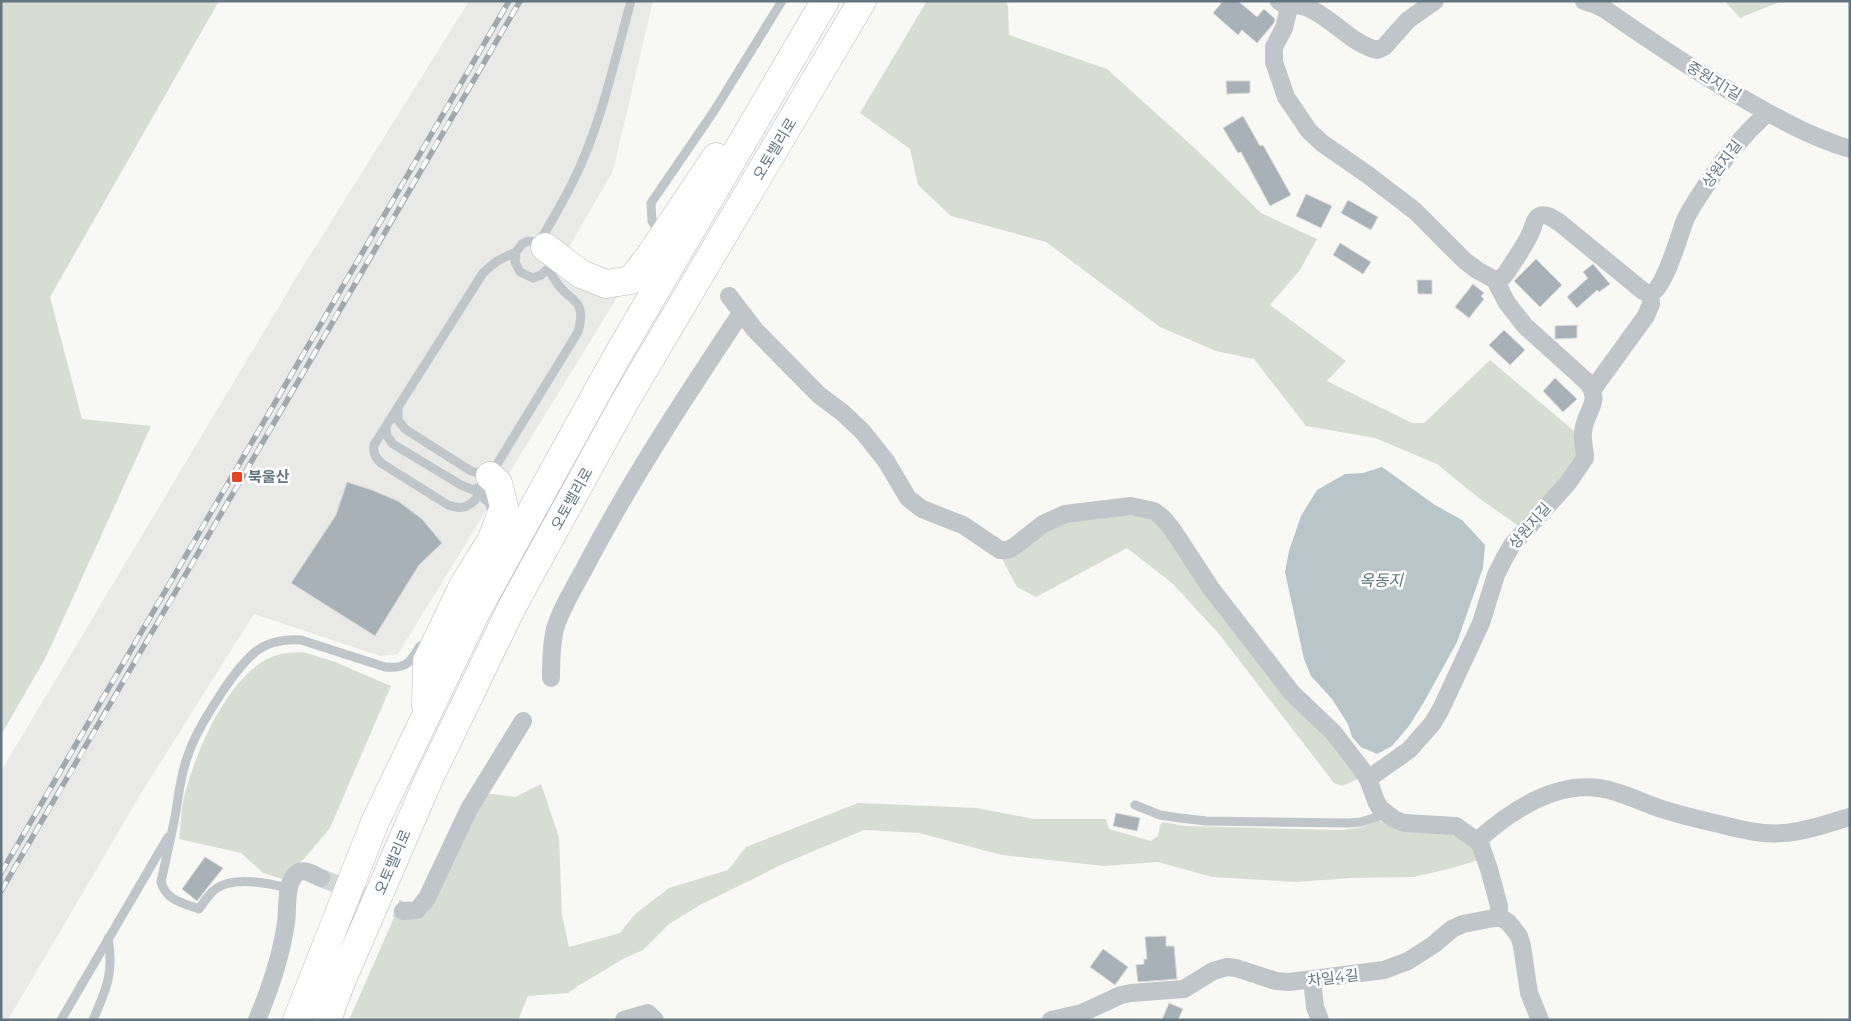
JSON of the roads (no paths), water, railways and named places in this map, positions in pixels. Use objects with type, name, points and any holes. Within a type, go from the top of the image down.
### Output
[{"type":"highway","name":"오토밸리로","points":[[327,1020],[341,982],[428,781],[512,607],[624,403],[862,1]]},
{"type":"highway","points":[[544,252],[582,274],[606,284],[631,280],[823,6]]},
{"type":"highway","name":"오토밸리로","points":[[297,1020],[376,822],[477,610],[616,358],[823,6]]},
{"type":"highway","points":[[424,720],[427,699],[427,661],[463,586],[491,541],[504,507],[498,482],[487,481]]},
{"type":"street","points":[[1282,3],[1302,3],[1311,6],[1366,45],[1377,50],[1384,47],[1408,20],[1435,1]]},
{"type":"street","name":"중원지1길","points":[[1584,1],[1606,10],[1684,63],[1767,113],[1810,134],[1850,149]]},
{"type":"street","points":[[1282,3],[1288,12],[1284,28],[1274,46],[1274,62],[1286,97],[1309,131],[1322,143],[1415,211],[1465,260],[1477,270],[1495,280],[1507,303],[1525,326],[1586,380],[1593,389],[1646,316],[1651,304],[1650,294],[1643,291],[1560,223],[1550,217],[1538,217],[1531,233],[1502,278],[1495,280]]},
{"type":"street","name":"상원지길","points":[[1650,294],[1659,286],[1686,219],[1699,196],[1734,146],[1767,113]]},
{"type":"street","points":[[729,296],[755,330],[819,395],[843,413],[863,432],[886,461],[908,498],[922,509],[963,524],[1000,550],[1008,550],[1042,524],[1065,514],[1130,506],[1154,511],[1163,518],[1210,587],[1258,651],[1292,693],[1333,732],[1368,779],[1376,800],[1386,814],[1404,823],[1456,826],[1481,846],[1499,906],[1499,917],[1508,922],[1519,936],[1527,983],[1533,1005],[1540,1020]]},
{"type":"street","points":[[551,678],[555,628],[567,602],[635,476],[676,410],[741,314]]},
{"type":"street","name":"상원지길","points":[[1368,779],[1410,750],[1440,711],[1481,623],[1496,575],[1512,545],[1568,483],[1585,458],[1583,435],[1585,422],[1594,402],[1593,389]]},
{"type":"street","points":[[403,910],[418,910],[427,898],[469,809],[523,720]]},
{"type":"street","points":[[1477,841],[1494,826],[1524,806],[1552,794],[1574,788],[1598,788],[1624,794],[1674,813],[1737,829],[1763,832],[1783,833],[1850,817]]},
{"type":"street","points":[[256,1020],[278,964],[292,880],[297,873],[308,872],[321,878]]},
{"type":"street","name":"차일4길","points":[[1051,1020],[1082,1013],[1121,995],[1184,990],[1213,971],[1227,967],[1282,982],[1369,973],[1391,968],[1424,952],[1452,929],[1463,924],[1499,917]]},
{"type":"street","points":[[1312,980],[1315,1007],[1320,1020]]},
{"type":"street","points":[[624,1020],[648,1013],[656,1020]]},
{"type":"lane","points":[[516,252],[515,262],[520,272],[533,278],[541,275],[544,252],[583,160],[600,113],[632,1]]},
{"type":"lane","points":[[659,232],[652,221],[651,203],[714,111],[782,1]]},
{"type":"lane","points":[[528,241],[544,252],[559,286],[577,302],[581,312],[581,323],[578,332],[487,481],[470,505],[463,508],[448,506],[381,463],[375,457],[374,445],[483,273],[497,261],[516,252],[522,244],[528,241]]},
{"type":"lane","points":[[399,406],[398,420],[405,429],[471,471],[478,474],[489,472],[487,481],[492,521],[442,607]]},
{"type":"lane","points":[[386,426],[387,436],[393,444],[467,489],[473,490],[487,481]]},
{"type":"lane","points":[[290,889],[253,881],[223,884],[213,891],[199,909],[177,901],[168,896],[164,890],[161,882],[187,756],[196,734],[240,670],[255,653],[271,644],[287,640],[301,640],[385,667],[398,668],[407,664],[424,640]]},
{"type":"lane","points":[[1135,805],[1160,815],[1206,820],[1348,824],[1386,814]]},
{"type":"lane","points":[[60,1020],[172,829]]},
{"type":"lane","points":[[93,1020],[107,988],[110,974],[111,956],[108,938]]},
{"type":"water","name":"옥동지","points":[[1382,467],[1435,505],[1462,520],[1485,545],[1483,568],[1457,642],[1409,726],[1392,746],[1377,754],[1361,747],[1352,737],[1348,724],[1332,699],[1311,676],[1304,659],[1285,572],[1289,551],[1301,516],[1317,490],[1345,474],[1363,473]]},
{"type":"tunnel","points":[[321,878],[403,911]]},
{"type":"railway","points":[[1,873],[509,1]]},
{"type":"railway","points":[[1,891],[520,1]]},
{"type":"place","name":"북울산","points":[[237,477]]}]
